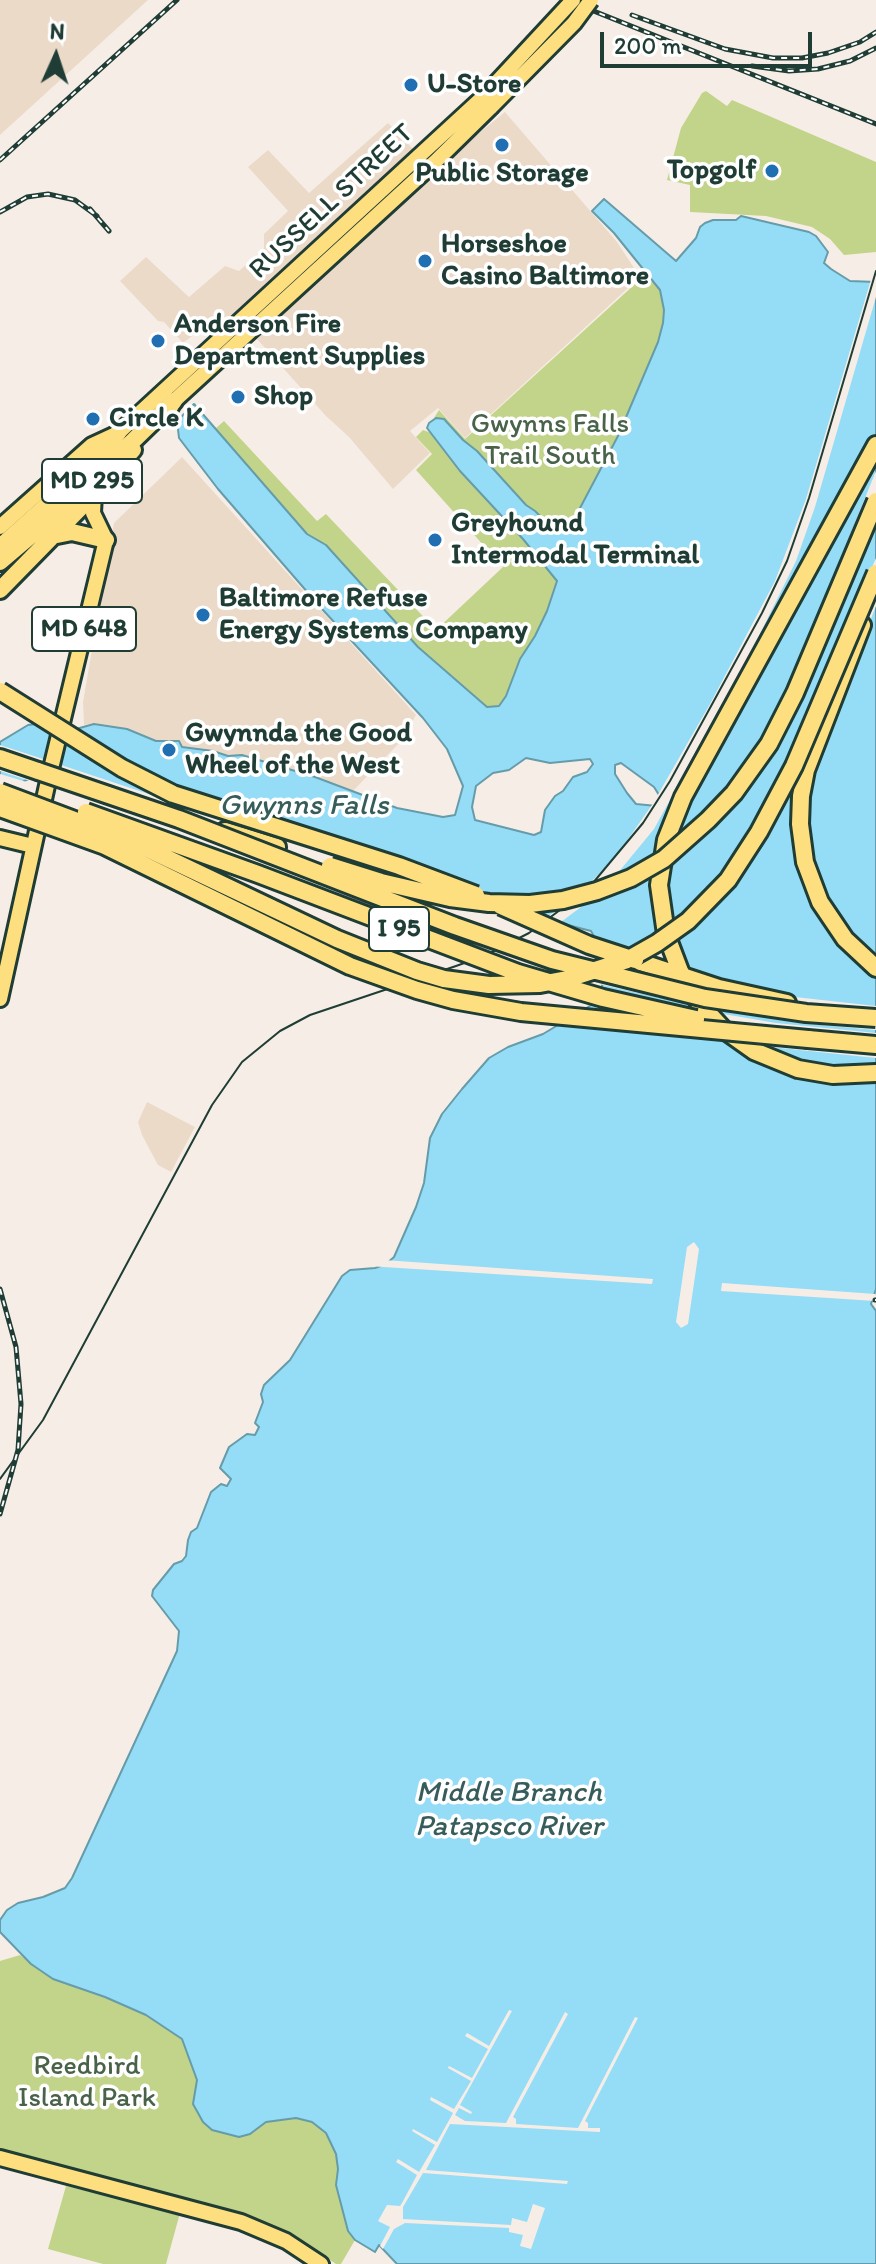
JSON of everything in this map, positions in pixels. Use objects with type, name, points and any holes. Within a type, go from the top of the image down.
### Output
[{"type":"highway","name":"MD 295","points":[[2,555],[66,506],[174,401]]},
{"type":"highway","name":"MD 295","points":[[2,555],[118,433]]},
{"type":"highway","points":[[876,445],[683,797],[666,840],[659,885],[666,934],[680,971],[699,1003],[723,1029],[754,1051],[798,1069],[833,1075],[876,1073]]},
{"type":"highway","points":[[0,536],[86,465]]},
{"type":"highway","points":[[0,590],[94,494]]},
{"type":"highway","points":[[179,819],[253,838],[381,882],[470,901],[510,904],[547,902],[581,896],[631,878],[664,859],[708,820],[734,793],[763,752],[795,693],[876,501]]},
{"type":"highway","points":[[52,536],[72,532],[106,540]]},
{"type":"highway","points":[[0,792],[133,842],[354,946],[432,975],[505,986],[540,984],[582,975],[627,960],[657,943],[688,921],[728,880],[765,823],[794,766],[876,573]]},
{"type":"highway","points":[[876,589],[806,770],[800,824],[805,862],[820,902],[845,939],[876,968]]},
{"type":"highway","points":[[0,691],[122,768],[173,794],[432,877],[589,945],[707,984],[769,1000],[876,1017]]},
{"type":"highway","name":"I 95","points":[[0,758],[179,819],[479,935],[576,967],[705,998],[806,1013],[876,1017]]},
{"type":"highway","name":"I 95","points":[[0,785],[160,838],[518,973],[652,1010],[808,1039],[876,1045]]},
{"type":"highway","points":[[0,808],[105,846],[326,955],[417,990],[521,1012],[808,1039]]},
{"type":"main road","name":"RUSSELL STREET","points":[[486,102],[573,0]]},
{"type":"main road","name":"RUSSELL STREET","points":[[0,527],[92,445],[118,433],[574,23],[591,0]]},
{"type":"main road","name":"MD 295","points":[[174,401],[435,162],[486,102]]},
{"type":"main road","points":[[106,540],[93,513],[94,494],[174,401]]},
{"type":"main road","name":"MD 648","points":[[0,999],[106,540]]},
{"type":"main road","points":[[0,838],[33,846]]},
{"type":"main road","points":[[0,2158],[241,2222],[286,2241],[321,2264]]},
{"type":"shaded area","points":[[0,0],[148,0],[0,135]]},
{"type":"shaded area","points":[[505,112],[617,242],[640,277],[465,438],[438,408],[410,431],[430,453],[393,489],[257,339],[351,246]]},
{"type":"shaded area","points":[[388,123],[416,152],[222,327],[214,319],[183,343],[120,281],[146,257],[189,297],[225,266],[239,271],[264,248],[264,234],[288,211],[248,167],[268,150],[309,193]]},
{"type":"shaded area","points":[[182,457],[416,715],[403,739],[352,792],[242,755],[228,756],[182,747],[179,741],[156,741],[127,729],[84,725],[83,702],[114,523]]},
{"type":"shaded area","points":[[147,1102],[195,1127],[171,1172],[158,1165],[142,1135],[138,1122]]},
{"type":"green space","name":"Topgolf","points":[[706,91],[727,106],[732,100],[876,162],[876,252],[844,255],[830,239],[812,227],[766,216],[690,212],[690,185],[667,180],[681,128]]},
{"type":"green space","name":"Gwynns Falls Trail South","points":[[646,274],[660,290],[663,303],[663,323],[658,342],[595,482],[570,527],[559,533],[526,505],[444,419],[434,418],[439,410],[465,439]]},
{"type":"green space","name":"Gwynns Falls Trail South","points":[[224,421],[317,521],[326,514],[436,630],[503,567],[416,470],[432,454],[416,437],[423,430],[434,434],[460,471],[557,581],[547,611],[520,659],[506,697],[499,706],[487,707],[418,647],[326,545],[307,534],[215,429]]},
{"type":"green space","name":"Reedbird Island Park","points":[[20,1955],[53,1979],[147,2015],[174,2032],[182,2040],[187,2053],[197,2080],[197,2092],[239,2137],[250,2134],[266,2122],[296,2118],[312,2122],[326,2133],[336,2154],[336,2185],[348,2231],[355,2240],[341,2264],[336,2264],[293,2235],[252,2217],[0,2149],[0,1961]]},
{"type":"green space","points":[[66,2186],[180,2213],[166,2264],[103,2264],[48,2249]]},
{"type":"water","name":"Middle Branch Patapsco River","points":[[604,199],[676,261],[696,238],[700,227],[713,220],[736,220],[741,216],[809,232],[828,252],[824,263],[831,269],[850,281],[876,282],[876,1289],[871,1304],[876,1311],[876,2264],[397,2264],[379,2245],[375,2252],[355,2240],[348,2231],[336,2185],[336,2154],[326,2133],[312,2122],[296,2118],[266,2122],[250,2134],[239,2137],[212,2130],[203,2122],[193,2104],[197,2080],[182,2039],[146,2015],[53,1979],[31,1964],[0,1932],[0,1920],[7,1910],[18,1903],[65,1888],[72,1878],[177,1651],[179,1631],[152,1596],[153,1590],[174,1564],[186,1556],[191,1532],[197,1528],[211,1492],[221,1484],[227,1486],[231,1479],[220,1468],[229,1447],[247,1434],[255,1435],[259,1427],[255,1423],[263,1402],[261,1394],[264,1385],[290,1360],[342,1276],[350,1270],[386,1264],[394,1257],[424,1183],[430,1138],[442,1114],[462,1089],[489,1058],[543,1034],[593,1004],[606,973],[605,956],[591,931],[487,904],[221,812],[39,775],[24,781],[0,802],[0,742],[28,725],[52,722],[76,729],[94,724],[127,729],[156,741],[179,741],[182,747],[228,756],[242,755],[315,777],[397,808],[443,817],[455,815],[463,786],[447,749],[423,718],[322,609],[218,489],[179,438],[177,421],[194,404],[307,534],[326,545],[418,647],[487,707],[499,706],[520,659],[547,611],[557,581],[460,471],[427,428],[436,418],[444,419],[555,531],[559,533],[570,527],[618,436],[658,342],[664,310],[660,290],[592,211]],"holes":[[[526,758],[550,763],[590,759],[593,764],[587,772],[573,777],[555,796],[545,810],[541,832],[534,835],[475,820],[472,807],[476,786],[493,773],[509,770]],[[621,763],[654,787],[659,795],[657,806],[636,804],[615,774],[615,765]]]},
{"type":"pier","points":[[872,276],[876,278],[876,297],[815,507],[796,561],[746,662],[654,829],[617,874],[658,852],[668,816],[679,794],[876,435],[876,453],[686,798],[669,844],[700,818],[726,789],[767,730],[783,699],[876,471],[876,516],[796,706],[767,758],[732,804],[704,833],[665,864],[663,893],[668,927],[709,891],[743,847],[791,759],[876,558],[876,606],[814,761],[808,785],[805,823],[810,862],[824,899],[845,933],[876,962],[876,972],[837,936],[816,904],[807,881],[799,854],[796,827],[803,766],[771,827],[733,885],[706,915],[672,943],[683,970],[795,997],[876,1006],[876,1030],[799,1023],[709,1009],[776,1023],[876,1033],[876,1058],[752,1045],[786,1062],[810,1069],[837,1072],[876,1070],[876,1079],[841,1080],[803,1075],[767,1063],[731,1041],[632,1026],[557,1021],[570,1012],[629,1017],[585,1004],[598,986],[697,1009],[695,1006],[599,984],[601,959],[607,961],[614,957],[598,951],[593,940],[627,952],[660,933],[655,871],[593,898],[557,925],[486,908],[426,885],[454,890],[430,880],[172,797],[134,779],[67,738],[61,765],[206,813],[100,788],[39,779],[33,782],[0,771],[0,745],[46,760],[54,730],[38,720],[52,718],[70,723],[69,729],[123,763],[175,789],[401,861],[487,895],[546,894],[588,885],[617,855],[654,802],[658,802],[656,798],[775,581],[806,499]],"holes":[[[562,906],[543,920],[523,910]]]},
{"type":"pier","points":[[0,774],[30,783],[5,803],[0,802]]},
{"type":"pier","points":[[694,1242],[699,1249],[688,1324],[681,1328],[676,1322],[687,1247]]},
{"type":"pier","points":[[384,1260],[653,1279],[652,1284],[352,1265]]},
{"type":"pier","points":[[722,1283],[875,1294],[875,1301],[721,1291]]},
{"type":"pier","points":[[509,2010],[512,2011],[460,2105],[471,2114],[459,2108],[455,2115],[465,2121],[506,2123],[565,2012],[568,2014],[513,2117],[516,2124],[578,2128],[635,2017],[638,2018],[585,2121],[588,2128],[600,2128],[600,2132],[450,2124],[426,2170],[568,2181],[567,2184],[423,2173],[403,2207],[403,2219],[511,2225],[512,2218],[527,2222],[533,2204],[545,2208],[531,2249],[520,2246],[523,2235],[509,2232],[509,2228],[405,2223],[394,2229],[383,2249],[380,2246],[390,2227],[378,2221],[387,2205],[400,2206],[417,2175],[396,2162],[398,2159],[419,2172],[435,2145],[413,2129],[437,2142],[453,2113],[430,2100],[431,2097],[454,2109],[471,2081],[449,2066],[472,2078],[488,2049],[465,2036],[467,2033],[489,2046]]},
{"type":"tram line","points":[[0,1479],[43,1420],[212,1105],[242,1062],[280,1031],[310,1015],[484,956],[529,933],[587,890],[643,823],[670,781],[787,561],[809,498],[876,271]]},
{"type":"railway","points":[[0,160],[177,0]]},
{"type":"railway","points":[[566,0],[876,124]]},
{"type":"railway","points":[[632,15],[725,49],[773,58],[802,58],[828,53],[860,42],[876,32]]},
{"type":"railway","points":[[752,66],[789,71],[818,69],[850,61],[876,48]]},
{"type":"railway","points":[[0,212],[27,197],[48,194],[75,200],[97,216]]},
{"type":"railway","points":[[90,209],[109,231]]},
{"type":"railway","points":[[0,1289],[16,1347],[21,1404],[18,1450],[0,1514]]},
{"type":"place","name":"U-Store","points":[[411,85]]},
{"type":"place","name":"Public Storage","points":[[502,145]]},
{"type":"place","name":"Topgolf","points":[[772,171]]},
{"type":"place","name":"Horseshoe Casino Baltimore","points":[[425,261]]},
{"type":"place","name":"Anderson Fire Department Supplies","points":[[158,341]]},
{"type":"place","name":"Shop","points":[[238,397]]},
{"type":"place","name":"Circle K","points":[[93,419]]},
{"type":"place","name":"Greyhound Intermodal Terminal","points":[[435,540]]},
{"type":"place","name":"Baltimore Refuse Energy Systems Company","points":[[203,615]]},
{"type":"place","name":"Gwynnda the Good Wheel of the West","points":[[169,750]]},
{"type":"water label","name":"Gwynns Falls","points":[[304,806]]}]
